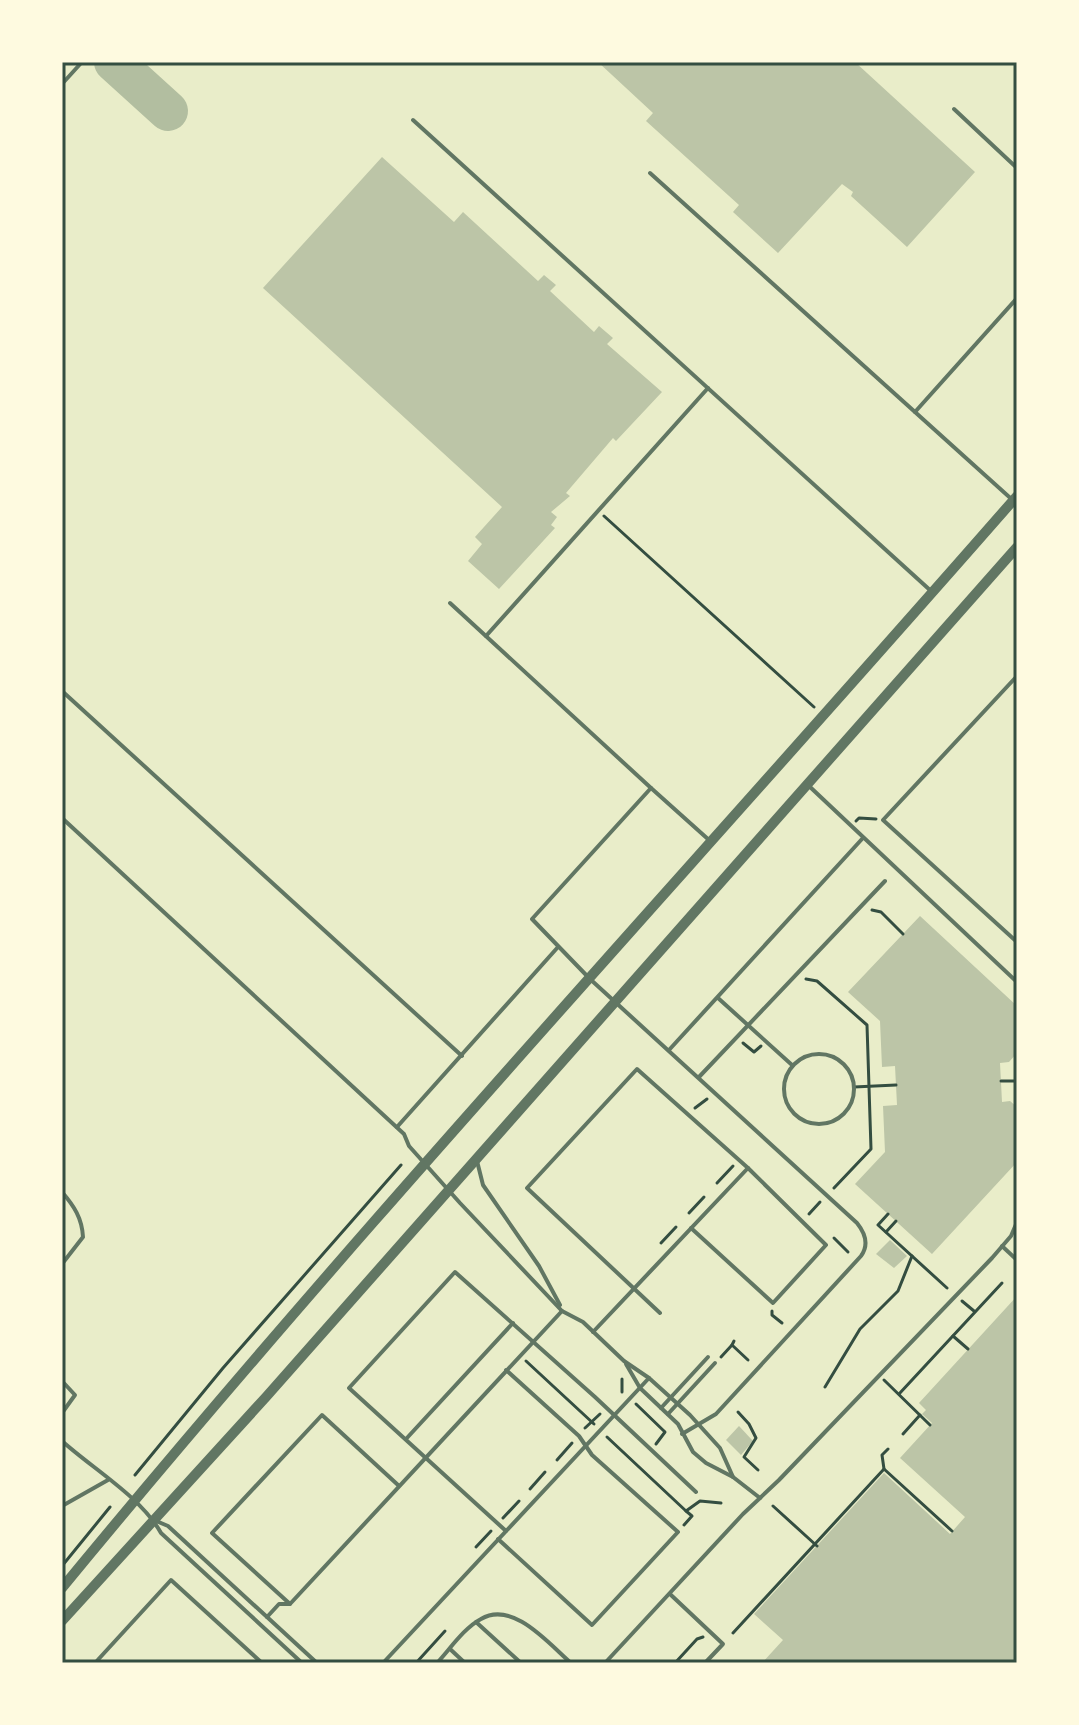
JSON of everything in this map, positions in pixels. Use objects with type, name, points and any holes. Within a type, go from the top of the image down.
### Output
[{"type":"street","points":[[62,1588],[427,1164],[1016,500]]},
{"type":"street","points":[[62,1621],[266,1397],[1017,547]]},
{"type":"lane","points":[[62,84],[82,62]]},
{"type":"lane","points":[[954,109],[1017,168]]},
{"type":"lane","points":[[413,120],[933,593]]},
{"type":"lane","points":[[650,173],[1016,500]]},
{"type":"lane","points":[[915,412],[1017,298]]},
{"type":"lane","points":[[486,636],[708,388]]},
{"type":"lane","points":[[450,603],[711,842]]},
{"type":"lane","points":[[1017,676],[883,820],[1017,942]]},
{"type":"lane","points":[[62,691],[462,1056]]},
{"type":"lane","points":[[807,784],[1017,982]]},
{"type":"lane","points":[[651,788],[532,919],[590,979],[857,1223],[865,1241],[861,1256],[716,1414],[682,1434]]},
{"type":"lane","points":[[62,818],[404,1134],[409,1146],[562,1311],[583,1322],[624,1361],[678,1404],[720,1448],[733,1477]]},
{"type":"lane","points":[[669,1050],[862,839]]},
{"type":"lane","points":[[699,1077],[885,881]]},
{"type":"lane","points":[[396,1127],[558,947]]},
{"type":"lane","points":[[718,998],[792,1065]]},
{"type":"lane","points":[[812,1053],[836,1057],[851,1075],[854,1087],[848,1108],[840,1117],[819,1124],[807,1122],[789,1108],[784,1098],[786,1075],[792,1065],[812,1053]]},
{"type":"lane","points":[[660,1313],[527,1188],[637,1069],[748,1168],[826,1245],[773,1303],[691,1228]]},
{"type":"lane","points":[[477,1159],[483,1185],[539,1266],[562,1311]]},
{"type":"lane","points":[[593,1332],[748,1168]]},
{"type":"lane","points":[[62,1192],[83,1224],[83,1237],[62,1264]]},
{"type":"lane","points":[[605,1663],[1002,1246],[1017,1224]]},
{"type":"lane","points":[[1002,1246],[1017,1260]]},
{"type":"lane","points":[[506,1531],[349,1388],[455,1272],[696,1492]]},
{"type":"lane","points":[[267,1617],[279,1604],[290,1604],[562,1311]]},
{"type":"lane","points":[[406,1439],[513,1323]]},
{"type":"lane","points":[[661,1408],[708,1357]]},
{"type":"lane","points":[[624,1361],[640,1388],[678,1424],[700,1458],[733,1477],[760,1498]]},
{"type":"lane","points":[[668,1414],[715,1363]]},
{"type":"lane","points":[[498,1539],[592,1625],[678,1532],[590,1453],[579,1436],[506,1370]]},
{"type":"lane","points":[[383,1663],[649,1378]]},
{"type":"lane","points":[[62,1381],[75,1395],[62,1413]]},
{"type":"lane","points":[[290,1604],[212,1533],[322,1415],[399,1486]]},
{"type":"lane","points":[[62,1441],[135,1501],[153,1519],[161,1533],[302,1663]]},
{"type":"lane","points":[[62,1506],[108,1480]]},
{"type":"lane","points":[[153,1519],[168,1526],[317,1663]]},
{"type":"lane","points":[[95,1663],[171,1580],[262,1663]]},
{"type":"lane","points":[[671,1595],[723,1644],[705,1663]]},
{"type":"lane","points":[[437,1663],[476,1622],[492,1614],[516,1619],[571,1663]]},
{"type":"lane","points":[[476,1622],[521,1663]]},
{"type":"lane","points":[[450,1649],[465,1663]]},
{"type":"path","points":[[598,510],[823,716]]},
{"type":"path","points":[[851,827],[859,818],[883,820]]},
{"type":"path","points":[[881,912],[903,934]]},
{"type":"path","points":[[817,981],[867,1025],[871,1149],[834,1188]]},
{"type":"path","points":[[737,1037],[754,1052]]},
{"type":"path","points":[[1001,1081],[1017,1081]]},
{"type":"path","points":[[854,1087],[896,1085]]},
{"type":"path","points":[[689,1115],[707,1099]]},
{"type":"path","points":[[135,1475],[223,1368],[401,1165]]},
{"type":"path","points":[[717,1183],[732,1167]]},
{"type":"path","points":[[689,1213],[704,1197]]},
{"type":"path","points":[[888,1214],[878,1225],[947,1288]]},
{"type":"path","points":[[886,1232],[896,1221]]},
{"type":"path","points":[[661,1243],[676,1227]]},
{"type":"path","points":[[835,1239],[848,1252]]},
{"type":"path","points":[[825,1387],[860,1329],[898,1291],[912,1256]]},
{"type":"path","points":[[899,1394],[1002,1283]]},
{"type":"path","points":[[962,1301],[975,1312]]},
{"type":"path","points":[[773,1303],[772,1315],[782,1323]]},
{"type":"path","points":[[953,1336],[968,1349]]},
{"type":"path","points":[[715,1363],[733,1343],[748,1360]]},
{"type":"path","points":[[526,1361],[593,1422]]},
{"type":"path","points":[[621,1394],[622,1379],[635,1393],[636,1407],[665,1432],[656,1444]]},
{"type":"path","points":[[886,1382],[930,1425]]},
{"type":"path","points":[[738,1412],[756,1438],[744,1457],[758,1470]]},
{"type":"path","points":[[584,1430],[600,1414]]},
{"type":"path","points":[[903,1434],[920,1415]]},
{"type":"path","points":[[605,1434],[692,1516],[689,1519]]},
{"type":"path","points":[[557,1460],[572,1443]]},
{"type":"path","points":[[888,1449],[882,1455],[884,1469],[952,1531]]},
{"type":"path","points":[[636,1465],[644,1456]]},
{"type":"path","points":[[733,1633],[884,1469]]},
{"type":"path","points":[[530,1489],[545,1472]]},
{"type":"path","points":[[503,1518],[519,1501]]},
{"type":"path","points":[[686,1511],[700,1501],[721,1503]]},
{"type":"path","points":[[773,1506],[817,1545]]},
{"type":"path","points":[[62,1566],[110,1507]]},
{"type":"path","points":[[476,1547],[491,1531]]},
{"type":"path","points":[[416,1663],[445,1631]]},
{"type":"path","points":[[675,1663],[697,1639],[703,1637]]},
{"type":"building","points":[[598,62],[855,62],[975,172],[907,247],[842,184],[778,253],[733,212],[739,205],[646,121],[653,113]]},
{"type":"building","points":[[382,157],[454,222],[463,212],[538,281],[544,275],[556,285],[550,291],[594,332],[599,326],[613,338],[607,344],[662,392],[616,441],[613,438],[566,493],[570,496],[551,512],[557,517],[551,525],[555,528],[499,589],[468,561],[482,544],[475,537],[502,507],[263,288]]},
{"type":"building","points":[[920,916],[1017,1006],[1017,1053],[1009,1062],[1000,1063],[1002,1102],[1010,1101],[1017,1107],[1017,1162],[932,1254],[855,1184],[885,1152],[883,1106],[897,1105],[895,1066],[882,1067],[880,1021],[848,992]]},
{"type":"building","points":[[890,1240],[907,1256],[894,1268],[876,1254]]},
{"type":"building","points":[[1017,1296],[1017,1663],[762,1663],[783,1640],[754,1614],[884,1473],[950,1534],[965,1517],[900,1458],[932,1423],[922,1414],[926,1410],[919,1403]]},
{"type":"building","points":[[739,1426],[753,1441],[741,1455],[726,1440]]},
{"type":"taxiway","points":[[114,62],[168,111]]}]
